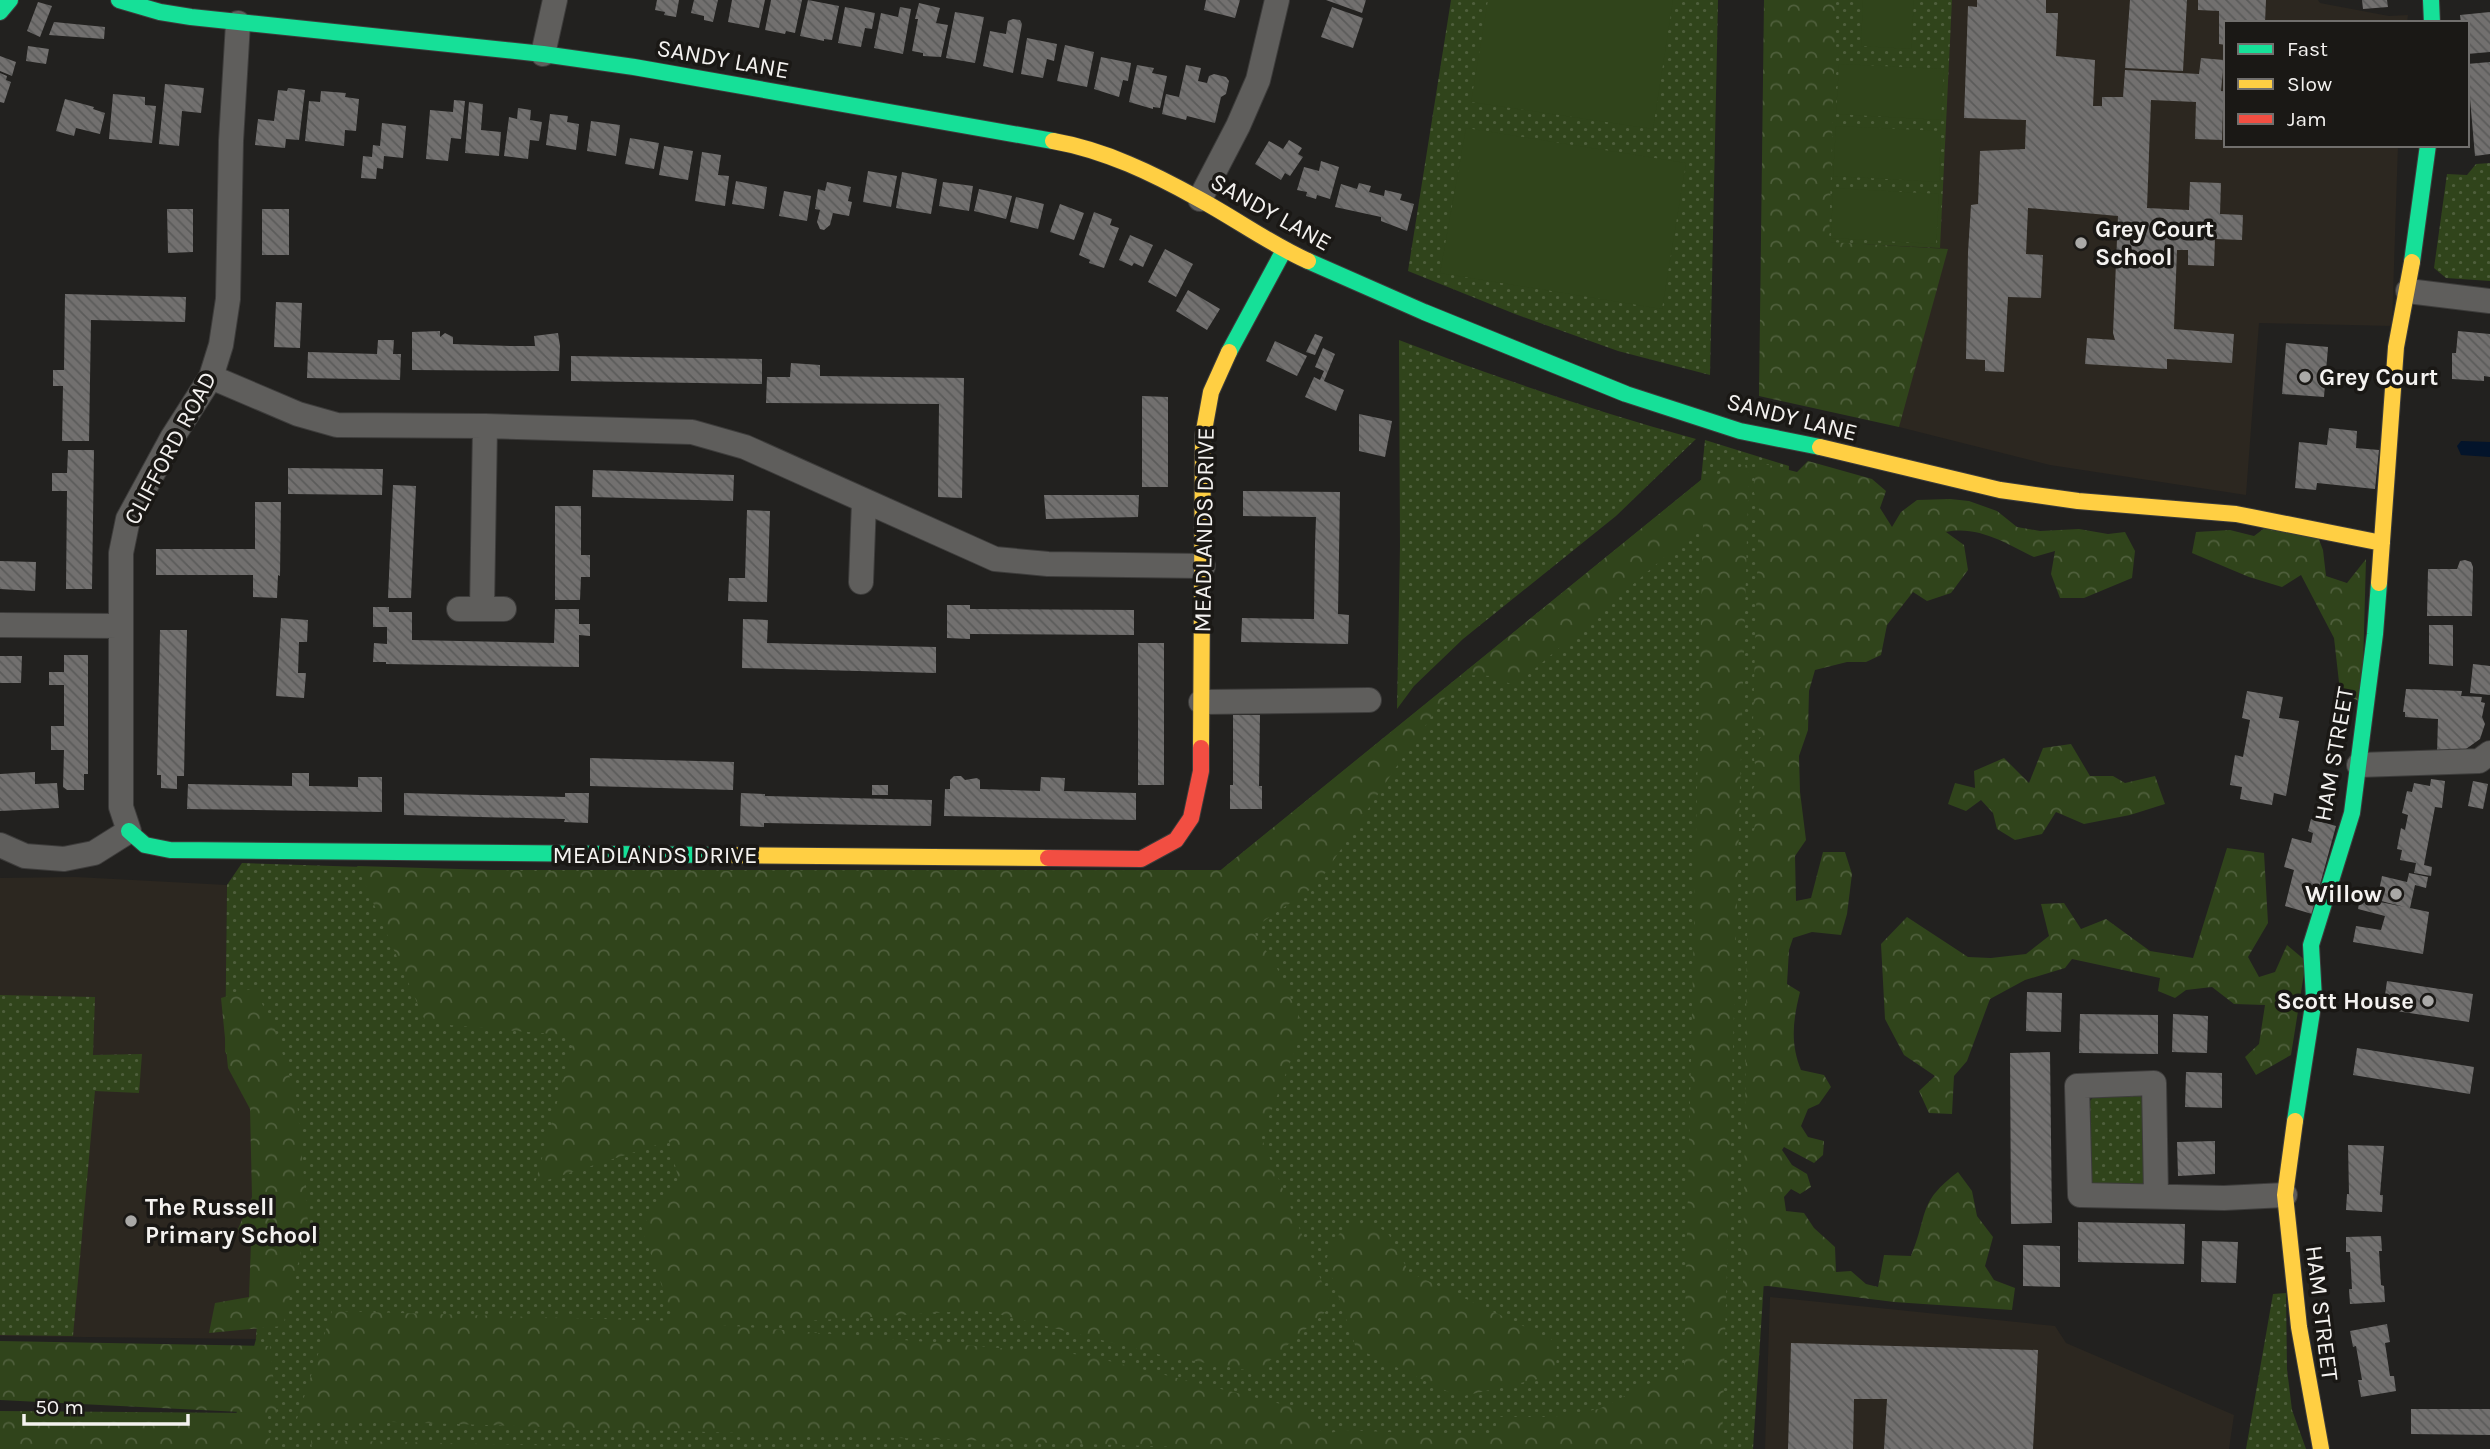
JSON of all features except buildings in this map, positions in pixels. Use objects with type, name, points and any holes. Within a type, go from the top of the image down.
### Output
[{"type":"street","points":[[0,12],[10,0]]},
{"type":"street","name":"SANDY LANE","points":[[119,0],[160,12],[192,9],[238,23],[543,54],[634,66],[1067,142],[1133,165],[1199,199],[1284,250],[1424,312],[1626,394],[1740,431],[1827,448],[2000,490],[2078,501],[2236,514],[2382,543]]},
{"type":"street","points":[[543,54],[555,0]]},
{"type":"street","points":[[1199,199],[1238,127],[1258,80],[1277,0]]},
{"type":"street","points":[[2431,0],[2432,21]]},
{"type":"street","name":"CLIFFORD ROAD","points":[[129,831],[121,807],[121,553],[128,519],[172,438],[211,377],[221,345],[228,299],[231,141],[238,23]]},
{"type":"street","name":"HAM STREET","points":[[2320,1449],[2300,1327],[2285,1195],[2314,999],[2311,945],[2352,813],[2359,765],[2375,634],[2396,346],[2408,291],[2428,147]]},
{"type":"street","name":"MEADLANDS DRIVE","points":[[129,831],[145,845],[170,850],[198,851],[1141,859],[1176,840],[1191,818],[1201,771],[1203,436],[1211,393],[1228,352],[1284,250]]},
{"type":"street","points":[[2408,291],[2490,301]]},
{"type":"street","points":[[211,377],[298,414],[337,425],[692,432],[745,447],[995,559],[1048,564],[1203,566]]},
{"type":"street","points":[[481,609],[485,426]]},
{"type":"street","points":[[861,582],[864,502]]},
{"type":"street","points":[[0,625],[119,626]]},
{"type":"street","points":[[1201,702],[1369,700]]},
{"type":"street","points":[[2359,765],[2479,761],[2490,753]]},
{"type":"street","points":[[0,845],[24,856],[64,859],[94,853],[129,831]]},
{"type":"street","points":[[2156,1195],[2154,1083],[2077,1087],[2080,1195],[2224,1198],[2285,1195]]},
{"type":"shaded area","name":"Grey Court School","points":[[1773,0],[2318,0],[2320,3],[2389,16],[2408,15],[2407,21],[2224,21],[2224,147],[2398,147],[2392,326],[2259,323],[2246,495],[2050,465],[1899,427],[1900,410]]},
{"type":"shaded area","name":"The Russell Primary School","points":[[76,877],[227,885],[225,1052],[268,1106],[256,1339],[0,1336],[0,878]]},
{"type":"shaded area","points":[[1770,1297],[2055,1326],[2066,1343],[2234,1415],[2229,1449],[1765,1449]]},
{"type":"green space","points":[[1451,0],[1718,0],[1710,375],[1618,351],[1408,271]]},
{"type":"green space","points":[[1488,0],[1673,0],[1653,129],[1471,102]]},
{"type":"green space","points":[[1764,0],[1836,0],[1829,242],[1948,249],[1899,427],[1759,396]]},
{"type":"green space","points":[[1830,0],[1952,0],[1940,248],[1818,242]]},
{"type":"green space","points":[[1863,0],[1914,0],[1911,49],[1861,46]]},
{"type":"green space","points":[[1839,64],[1944,69],[1941,120],[1836,114]]},
{"type":"green space","points":[[1836,126],[1941,131],[1939,182],[1833,176]]},
{"type":"green space","points":[[1466,128],[1686,163],[1662,309],[1440,273]]},
{"type":"green space","points":[[2490,163],[2490,281],[2446,278],[2434,268],[2447,174],[2467,175],[2476,164]]},
{"type":"green space","points":[[1833,188],[1939,194],[1936,244],[1831,238]]},
{"type":"green space","points":[[1399,340],[1546,393],[1696,439],[1616,516],[1463,639],[1414,686],[1397,709],[1400,546]]},
{"type":"green space","points":[[1705,440],[1789,466],[1764,1281],[1753,1449],[227,1449],[256,1339],[268,1106],[225,1052],[227,885],[242,863],[459,870],[1221,870],[1701,480]]},
{"type":"green space","points":[[1808,461],[1872,479],[1886,491],[1880,508],[1892,527],[1901,512],[1917,500],[1950,499],[1969,501],[1997,511],[2017,527],[2040,531],[2079,529],[2108,534],[2125,532],[2135,551],[2132,578],[2084,598],[2060,598],[2051,574],[2055,551],[2034,557],[1981,533],[1946,532],[1964,545],[1968,570],[1951,593],[1927,601],[1913,592],[1887,625],[1881,655],[1866,662],[1847,662],[1815,670],[1809,691],[1808,730],[1799,756],[1806,840],[1795,856],[1796,901],[1811,898],[1823,852],[1845,852],[1852,874],[1847,914],[1841,935],[1812,932],[1793,938],[1789,950],[1787,984],[1800,992],[1794,1031],[1795,1050],[1801,1070],[1824,1075],[1831,1087],[1819,1104],[1808,1109],[1801,1126],[1808,1137],[1824,1141],[1823,1155],[1814,1163],[1784,1147],[1782,1150],[1792,1165],[1807,1174],[1811,1187],[1800,1194],[1791,1189],[1784,1197],[1786,1211],[1804,1213],[1814,1228],[1835,1247],[1836,1272],[1851,1271],[1866,1284],[1878,1287],[1884,1255],[1911,1256],[1930,1201],[1958,1172],[1972,1191],[1977,1216],[1993,1237],[1985,1266],[1994,1280],[2015,1288],[2012,1310],[1894,1302],[1768,1286],[1743,1287],[1748,859],[1757,814],[1749,798],[1758,778],[1752,750],[1762,735],[1753,723],[1759,506],[1753,490],[1756,462],[1797,472]]},
{"type":"green space","points":[[1749,464],[1722,1449],[1244,1449],[297,1419],[332,1311],[674,1321],[641,1226],[680,1185],[669,1141],[535,1184],[575,1036],[426,1023],[357,866],[525,871],[1221,870],[1701,480]],"holes":[[[1703,524],[1684,1366],[1599,1409],[1552,1417],[1497,1417],[1495,1437],[1345,1430],[1324,1434],[1301,1409],[1085,1355],[686,1322],[790,1322],[982,1310],[1161,1355],[1257,1372],[1332,1306],[1261,1137],[1304,1027],[1276,966],[1252,929],[1317,885],[1461,675],[1492,676],[1515,686]]]},
{"type":"green space","points":[[2266,527],[2318,537],[2323,550],[2326,576],[2347,583],[2366,559],[2362,703],[2340,691],[2334,638],[2301,575],[2282,587],[2249,577],[2192,553],[2196,532],[2230,530],[2254,536]]},
{"type":"green space","points":[[2071,744],[2090,776],[2113,776],[2125,783],[2155,776],[2165,804],[2130,815],[2084,824],[2056,812],[2042,834],[2015,840],[1997,829],[1993,813],[1981,800],[1966,811],[1948,804],[1955,783],[1975,788],[1974,771],[2004,758],[2029,783],[2043,748]]},
{"type":"green space","points":[[2227,848],[2264,853],[2268,923],[2248,957],[2259,977],[2275,972],[2287,945],[2306,961],[2291,1055],[2256,1075],[2245,1057],[2259,1044],[2265,1005],[2234,1004],[2212,987],[2186,990],[2175,998],[2158,991],[2160,978],[2072,959],[2065,968],[2025,980],[1990,999],[1967,1061],[1954,1076],[1952,1114],[1929,1113],[1919,1091],[1935,1076],[1904,1055],[1885,1019],[1881,944],[1907,917],[1968,957],[1991,958],[2026,954],[2049,936],[2041,904],[2064,903],[2081,929],[2106,919],[2150,951],[2193,958]]},
{"type":"green space","points":[[254,988],[275,1029],[297,1101],[308,1222],[283,1326],[209,1333],[215,1303],[249,1297],[251,1242],[238,1229],[252,1197],[250,1109],[228,1068],[221,998]]},
{"type":"green space","points":[[0,995],[95,997],[93,1055],[142,1054],[139,1093],[95,1091],[73,1336],[0,1335]]},
{"type":"green space","points":[[2097,1093],[2139,1094],[2144,1100],[2146,1177],[2143,1185],[2094,1188],[2088,1178],[2088,1103]]},
{"type":"green space","points":[[1358,1223],[1378,1226],[1389,1235],[1409,1272],[1557,1342],[1556,1375],[1459,1397],[1356,1348],[1326,1260],[1333,1242],[1346,1225]]},
{"type":"green space","points":[[2286,1293],[2287,1369],[2292,1410],[2306,1449],[2246,1449],[2273,1294]]},
{"type":"green space","points":[[0,1341],[270,1346],[277,1413],[265,1413],[272,1449],[0,1449],[0,1411],[259,1413],[0,1400]]},
{"type":"green space","points":[[311,1440],[707,1449],[312,1449]]},
{"type":"water","points":[[2461,441],[2490,442],[2490,457],[2461,455],[2457,446]]},
{"type":"traffic: fast","points":[[0,12],[10,0]]},
{"type":"traffic: fast","points":[[119,0],[160,12],[191,17],[543,54],[634,67],[1053,141]]},
{"type":"traffic: fast","points":[[2431,0],[2432,21]]},
{"type":"traffic: fast","points":[[2412,262],[2428,147]]},
{"type":"traffic: fast","points":[[1229,352],[1284,250]]},
{"type":"traffic: fast","points":[[1308,261],[1424,312],[1626,394],[1740,431],[1820,447]]},
{"type":"traffic: fast","points":[[2295,1121],[2314,999],[2311,945],[2352,813],[2379,583]]},
{"type":"traffic: fast","points":[[129,831],[145,845],[170,850],[719,855]]},
{"type":"traffic: slow","points":[[1053,141],[1091,150],[1147,172],[1308,261]]},
{"type":"traffic: slow","points":[[2379,583],[2396,347],[2412,262]]},
{"type":"traffic: slow","points":[[1201,748],[1203,436],[1211,392],[1229,352]]},
{"type":"traffic: slow","points":[[1820,447],[2000,490],[2078,501],[2236,514],[2382,543]]},
{"type":"traffic: slow","points":[[719,855],[1048,858]]},
{"type":"traffic: slow","points":[[2295,1121],[2285,1195],[2299,1327],[2321,1449]]},
{"type":"traffic: jam","points":[[1048,858],[1141,859],[1176,840],[1191,818],[1201,771],[1201,748]]},
{"type":"place","name":"Grey Court School","points":[[2081,243]]},
{"type":"place","name":"Grey Court","points":[[2305,377]]},
{"type":"place","name":"Willow","points":[[2396,894]]},
{"type":"place","name":"Scott House","points":[[2428,1001]]},
{"type":"place","name":"The Russell Primary School","points":[[131,1221]]}]
